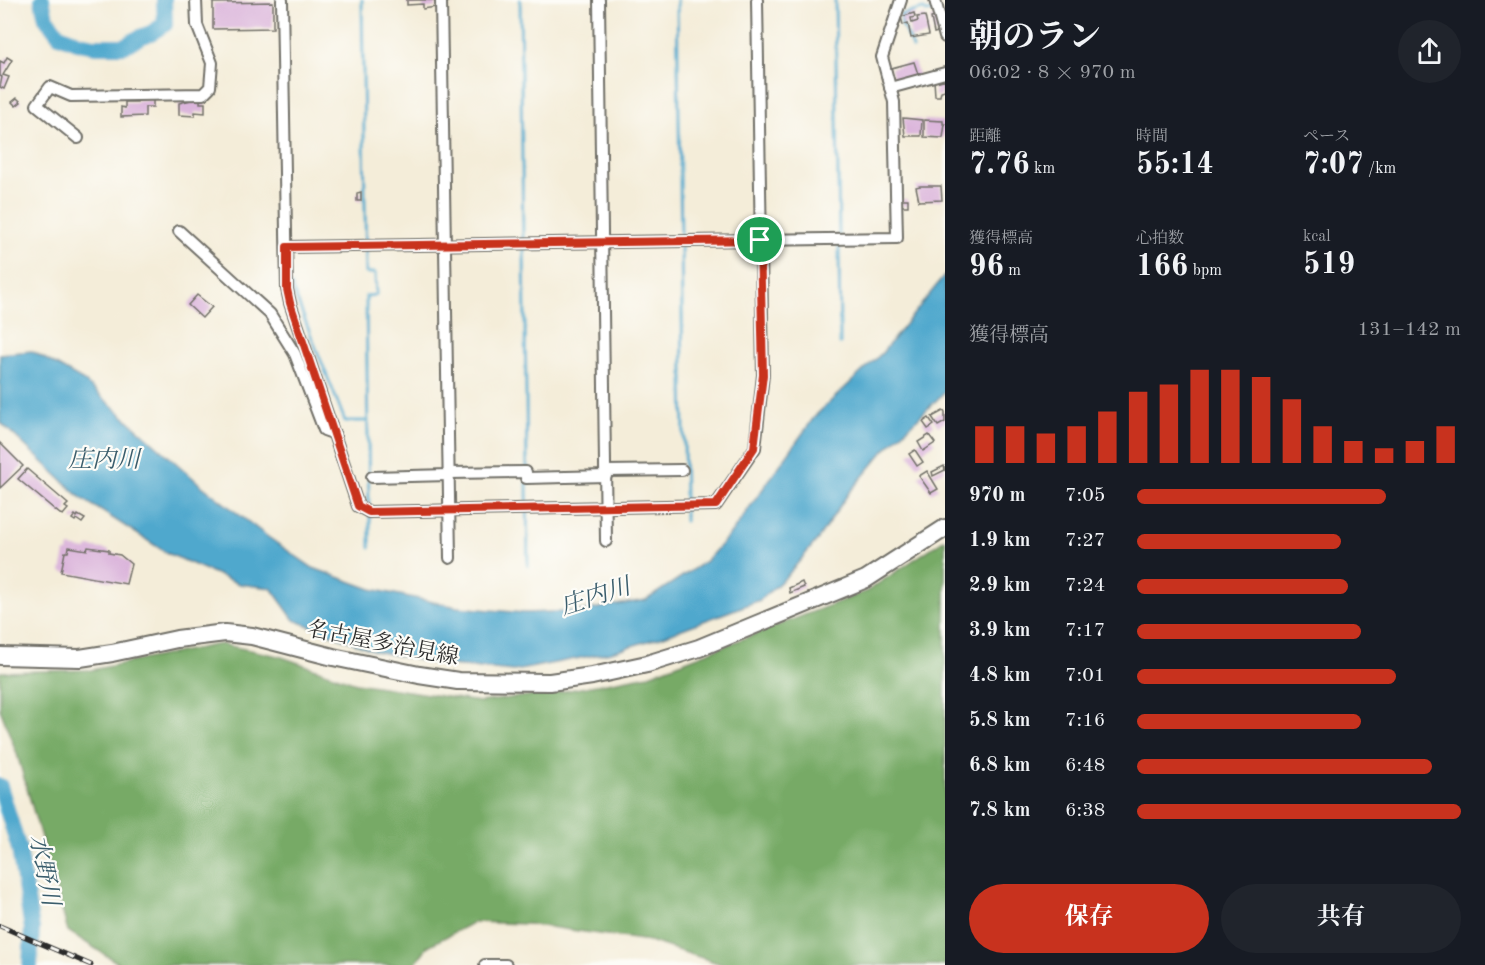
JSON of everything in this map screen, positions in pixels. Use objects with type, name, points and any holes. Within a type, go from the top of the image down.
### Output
[{"type":"main road","name":"名古屋多治見線","points":[[0,656],[80,658],[177,639],[225,633],[252,636],[333,657],[458,681],[550,682],[647,664],[699,648],[866,579],[945,528]]},
{"type":"street","points":[[78,138],[37,105],[50,87],[71,96],[203,94],[210,87],[212,63],[197,24],[196,0]]},
{"type":"street","points":[[282,0],[287,289],[358,506],[369,512],[716,505],[754,448],[763,375],[757,0]]},
{"type":"street","points":[[441,0],[450,558]]},
{"type":"street","points":[[598,0],[606,541]]},
{"type":"street","points":[[287,247],[897,238],[894,102],[882,57],[901,0]]},
{"type":"street","points":[[934,0],[945,37]]},
{"type":"street","points":[[890,88],[945,73]]},
{"type":"street","points":[[179,231],[270,314],[295,354],[324,430],[335,434]]},
{"type":"street","points":[[372,477],[526,471],[526,478],[682,470]]},
{"type":"street","points":[[485,965],[506,965]]},
{"type":"green space","points":[[945,539],[945,965],[724,965],[649,941],[528,924],[474,922],[428,946],[414,965],[121,965],[68,931],[17,754],[0,709],[0,672],[91,670],[220,644],[279,656],[356,683],[480,702],[559,692],[649,675],[867,591]]},
{"type":"water","name":"庄内川","points":[[945,275],[945,392],[884,451],[848,494],[818,539],[787,576],[760,600],[658,638],[611,652],[514,671],[439,664],[375,651],[294,620],[271,588],[239,584],[167,553],[81,498],[0,422],[0,354],[32,351],[84,381],[202,486],[268,537],[313,568],[371,589],[457,607],[524,613],[580,611],[646,600],[706,561],[732,532],[815,416],[882,353]]},
{"type":"building","points":[[407,0],[436,0],[436,7],[423,9],[423,4],[407,5]]},
{"type":"building","points":[[273,2],[273,28],[213,29],[213,3]]},
{"type":"building","points":[[914,13],[915,17],[911,18],[912,23],[918,21],[917,17],[925,16],[929,35],[911,38],[908,23],[903,25],[901,17]]},
{"type":"building","points":[[938,16],[942,31],[934,33],[931,18]]},
{"type":"building","points":[[7,57],[12,60],[3,75],[9,77],[4,89],[0,87],[2,77],[0,76],[0,61],[4,63]]},
{"type":"building","points":[[914,62],[919,77],[894,82],[891,68]]},
{"type":"building","points":[[934,80],[945,80],[945,90],[941,91],[940,96],[935,96]]},
{"type":"building","points":[[17,98],[21,102],[16,106],[12,102]]},
{"type":"building","points":[[137,100],[153,100],[153,107],[145,107],[145,116],[121,117],[121,107],[125,108],[125,102],[137,102]]},
{"type":"building","points":[[200,100],[200,103],[205,103],[205,113],[195,112],[195,116],[179,115],[179,103]]},
{"type":"building","points":[[903,118],[922,120],[921,136],[905,136]]},
{"type":"building","points":[[924,120],[943,121],[945,124],[943,138],[924,137]]},
{"type":"building","points":[[941,186],[942,200],[919,201],[916,187]]},
{"type":"building","points":[[361,192],[361,201],[357,201],[357,193]]},
{"type":"building","points":[[902,199],[908,199],[908,206],[902,206]]},
{"type":"building","points":[[197,295],[212,307],[202,318],[188,305]]},
{"type":"building","points":[[943,411],[945,422],[938,426],[932,417]]},
{"type":"building","points":[[929,418],[934,425],[928,429],[923,422]]},
{"type":"building","points":[[929,435],[935,443],[923,451],[918,442]]},
{"type":"building","points":[[0,443],[23,466],[0,488]]},
{"type":"building","points":[[915,450],[923,462],[917,466],[909,454]]},
{"type":"building","points":[[944,466],[945,470],[933,476],[932,472]]},
{"type":"building","points":[[27,469],[68,504],[65,507],[68,509],[63,515],[18,479]]},
{"type":"building","points":[[927,471],[938,489],[931,493],[919,476]]},
{"type":"building","points":[[75,515],[85,519],[82,523],[76,519],[75,521],[72,519]]},
{"type":"building","points":[[69,547],[109,550],[109,553],[120,555],[131,564],[126,584],[61,572],[65,552],[68,552]]},
{"type":"building","points":[[802,582],[804,587],[790,593],[789,588]]},
{"type":"waterway","points":[[42,0],[46,18],[59,35],[79,43],[95,46],[124,46],[165,24],[164,0]]},
{"type":"waterway","points":[[362,0],[366,273],[375,273],[376,295],[366,296],[369,508]]},
{"type":"waterway","points":[[520,0],[523,239]]},
{"type":"waterway","points":[[677,0],[681,238]]},
{"type":"waterway","points":[[835,0],[839,235]]},
{"type":"waterway","points":[[913,48],[902,25],[901,15],[923,9],[926,12],[934,11]]},
{"type":"waterway","points":[[839,242],[840,344]]},
{"type":"waterway","points":[[681,245],[685,502]]},
{"type":"waterway","points":[[524,249],[527,467]]},
{"type":"waterway","points":[[291,285],[345,421],[368,421]]},
{"type":"waterway","points":[[527,482],[528,566]]},
{"type":"waterway","points":[[685,509],[685,521]]},
{"type":"waterway","points":[[370,515],[370,547]]},
{"type":"waterway","name":"水野川","points":[[0,786],[19,849],[32,929],[30,965]]},
{"type":"railway","points":[[0,926],[91,965]]},
{"type":"route","points":[[760,240],[763,375],[754,448],[716,505],[369,512],[358,506],[290,303],[287,289],[287,247],[760,240]]}]
